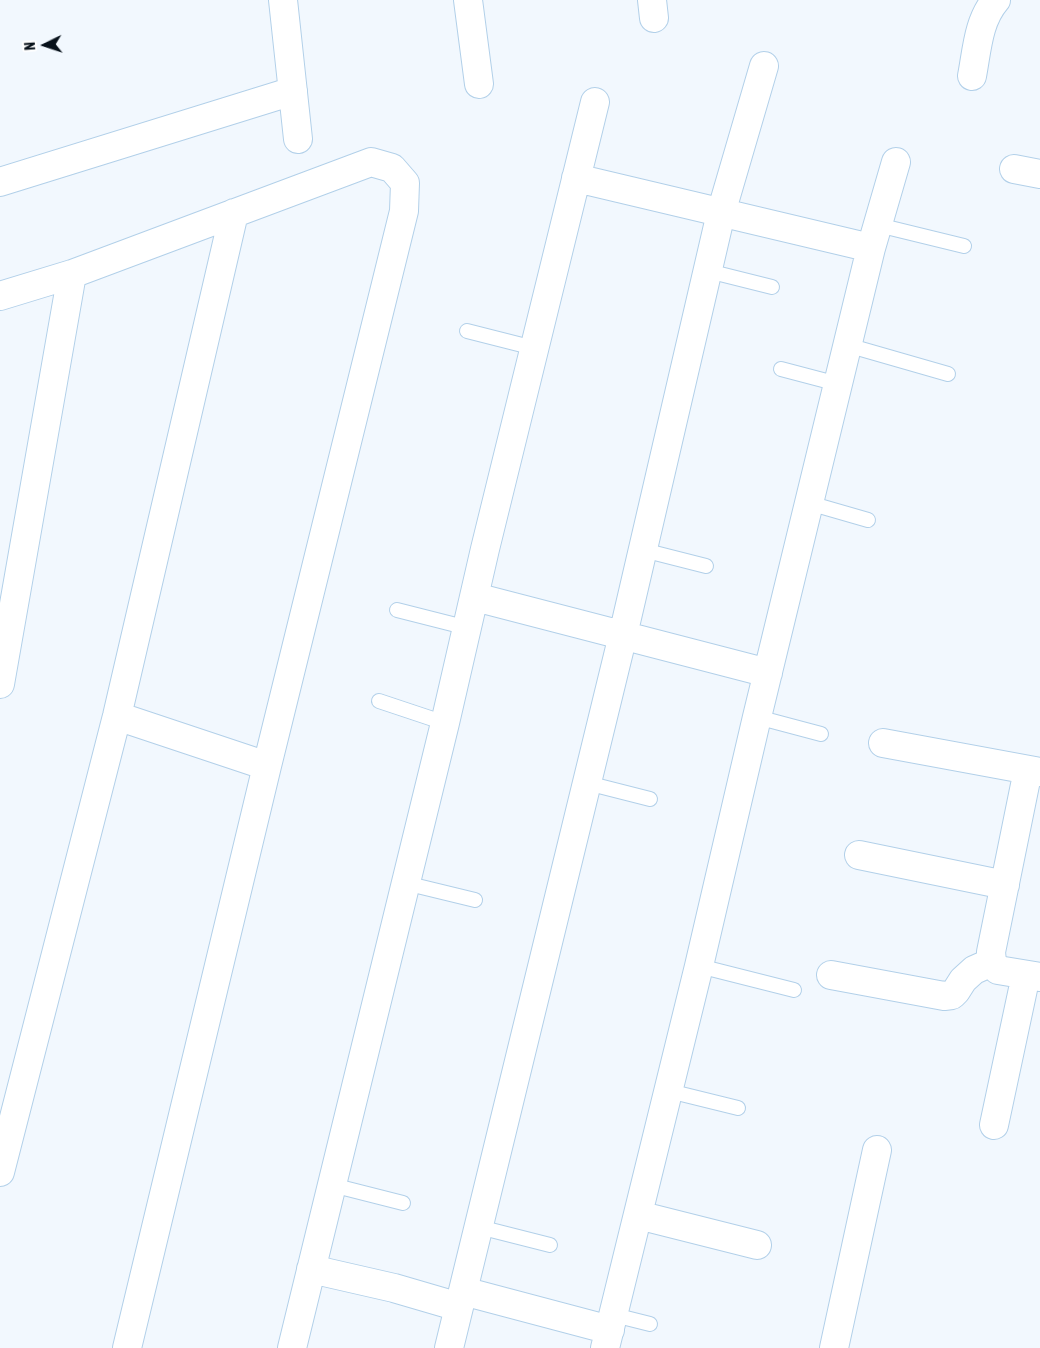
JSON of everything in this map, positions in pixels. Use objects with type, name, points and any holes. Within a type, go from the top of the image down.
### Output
[{"type":"street","points":[[283,0],[298,139]]},
{"type":"street","points":[[468,0],[479,84]]},
{"type":"street","points":[[972,76],[980,34],[988,12],[996,0]]},
{"type":"street","points":[[449,1348],[623,635],[721,213],[764,66]]},
{"type":"street","points":[[0,182],[293,91]]},
{"type":"street","points":[[292,1348],[594,102]]},
{"type":"street","points":[[0,296],[72,274],[371,162],[392,168],[405,183],[404,211],[267,766],[127,1348]]},
{"type":"street","points":[[311,1269],[394,1288],[461,1299],[610,1331],[699,966],[808,503],[874,236],[896,162]]},
{"type":"street","points":[[1014,169],[1040,174]]},
{"type":"street","points":[[576,178],[721,213],[874,236]]},
{"type":"street","points":[[0,1172],[117,716],[234,213]]},
{"type":"street","points":[[0,684],[72,274]]},
{"type":"street","points":[[474,597],[768,674]]},
{"type":"street","points":[[117,716],[267,766]]},
{"type":"street","points":[[883,743],[1034,772],[1005,885],[991,952],[992,962],[998,970],[1033,976],[994,1125]]},
{"type":"street","points":[[859,854],[1005,885]]},
{"type":"street","points":[[831,975],[944,996],[952,995],[963,980],[974,970],[992,962]]},
{"type":"street","points":[[834,1348],[878,1150]]},
{"type":"street","points":[[638,1215],[757,1245]]},
{"type":"lane","points":[[874,236],[964,246]]},
{"type":"lane","points":[[708,271],[772,287]]},
{"type":"lane","points":[[468,331],[534,348]]},
{"type":"lane","points":[[847,345],[948,374]]},
{"type":"lane","points":[[781,369],[838,384]]},
{"type":"lane","points":[[808,503],[868,520]]},
{"type":"lane","points":[[643,550],[706,566]]},
{"type":"lane","points":[[397,610],[468,628]]},
{"type":"lane","points":[[379,701],[445,723]]},
{"type":"lane","points":[[757,717],[821,734]]},
{"type":"lane","points":[[587,783],[650,799]]},
{"type":"lane","points":[[405,883],[475,900]]},
{"type":"lane","points":[[699,966],[794,990]]},
{"type":"lane","points":[[669,1090],[738,1108]]},
{"type":"lane","points":[[332,1185],[403,1203]]},
{"type":"lane","points":[[479,1227],[550,1246]]},
{"type":"lane","points":[[610,1331],[650,1324]]}]
